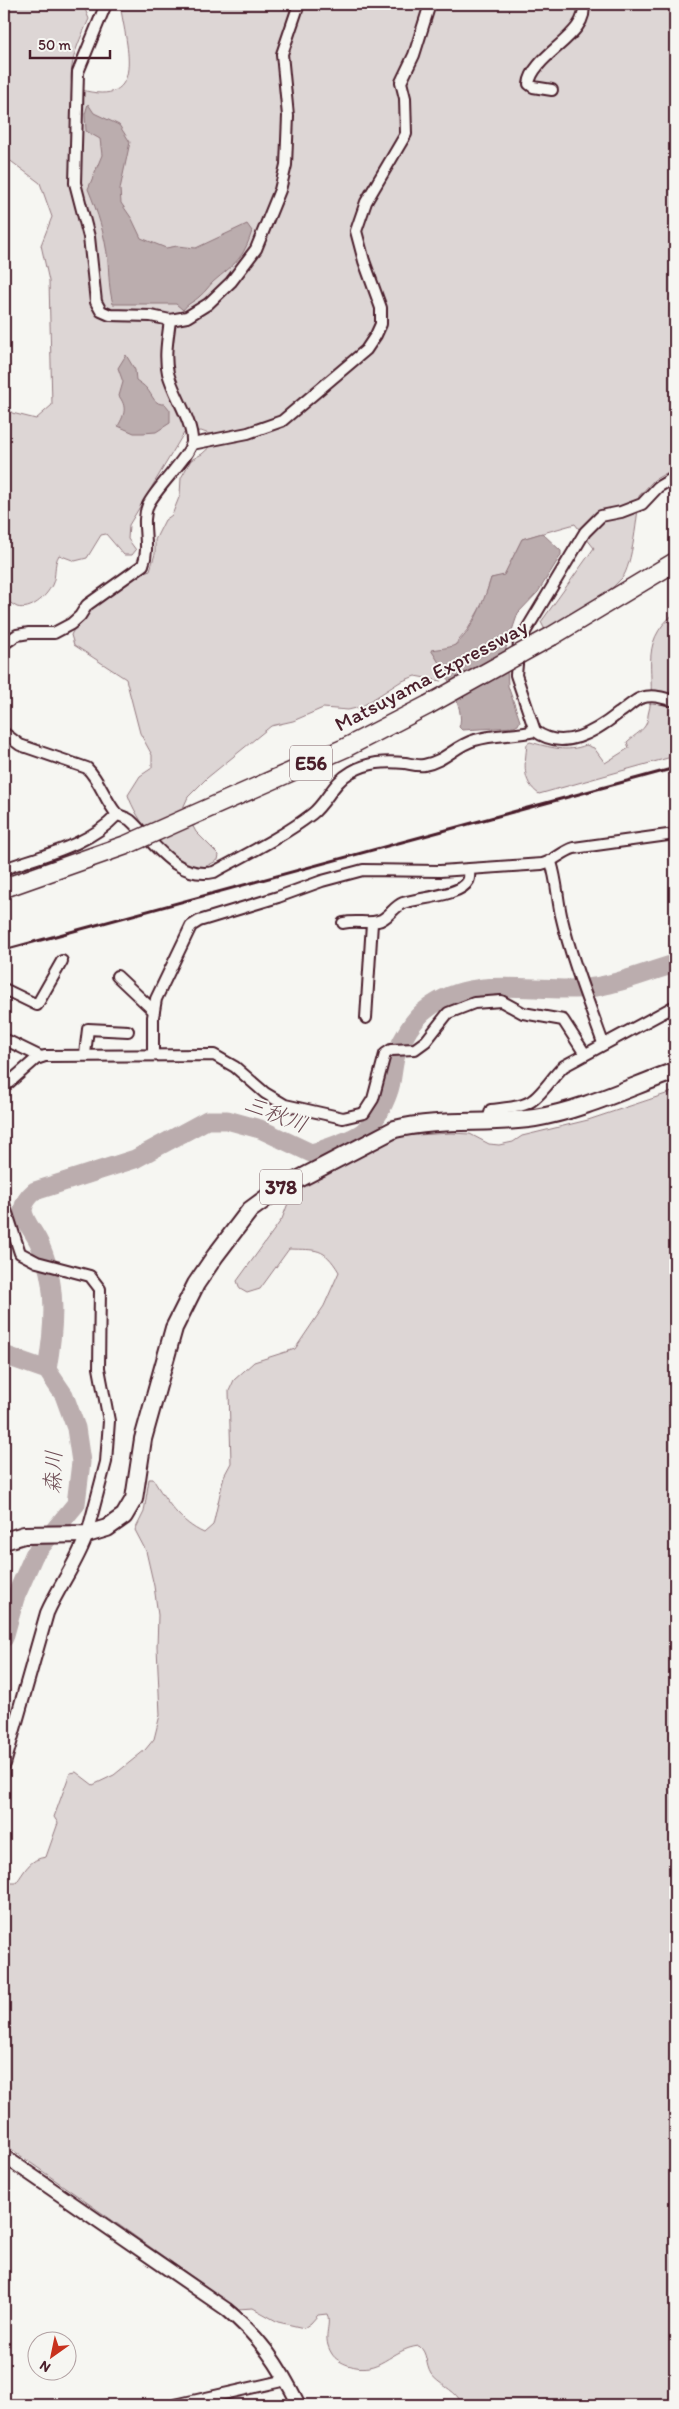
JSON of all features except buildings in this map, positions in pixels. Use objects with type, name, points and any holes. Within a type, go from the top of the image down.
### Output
[{"type":"highway","name":"Matsuyama Expressway","points":[[4,888],[126,845],[345,748],[428,705],[552,636],[675,562]]},
{"type":"highway","name":"378","points":[[4,1540],[24,1535],[87,1534],[115,1524],[130,1507],[134,1499],[143,1439],[164,1357],[180,1312],[196,1284],[250,1210],[291,1182],[395,1129],[412,1125],[487,1123],[556,1114],[675,1071]]},
{"type":"street","points":[[106,4],[78,72],[76,183],[89,237],[96,302],[101,311],[110,315],[151,316],[170,320],[187,317],[208,304],[231,282],[256,249],[280,190],[286,165],[288,116],[282,54],[299,4]]},
{"type":"street","points":[[192,444],[248,433],[282,420],[366,350],[376,336],[381,324],[381,308],[356,231],[366,202],[406,134],[407,125],[401,82],[414,55],[430,4]]},
{"type":"street","points":[[552,90],[533,87],[529,84],[530,78],[537,68],[576,28],[582,18],[583,4]]},
{"type":"street","points":[[4,644],[17,635],[54,633],[71,624],[80,616],[87,605],[143,565],[147,555],[145,524],[148,505],[192,444],[191,430],[168,373],[167,357],[170,320]]},
{"type":"street","points":[[675,477],[658,487],[642,504],[621,512],[601,516],[585,532],[520,642],[516,675],[535,731],[555,741],[588,734],[604,725],[640,698],[657,695],[675,701]]},
{"type":"street","points":[[4,734],[20,745],[87,768],[93,774],[117,815],[129,820],[153,846],[178,866],[192,873],[203,875],[214,872],[299,822],[320,806],[339,781],[350,772],[370,763],[386,761],[424,765],[438,761],[462,744],[477,739],[510,736],[535,731]]},
{"type":"street","points":[[4,869],[80,842],[106,827],[117,815]]},
{"type":"street","points":[[153,1054],[156,999],[191,926],[199,920],[278,897],[322,880],[363,870],[469,870],[551,862],[561,852],[574,848],[675,834]]},
{"type":"street","points":[[551,862],[558,883],[561,914],[580,980],[603,1043]]},
{"type":"street","points":[[344,923],[357,920],[372,923],[382,920],[400,905],[430,899],[462,888],[468,882],[469,870]]},
{"type":"street","points":[[366,1018],[372,923]]},
{"type":"street","points":[[4,989],[37,1005],[62,961]]},
{"type":"street","points":[[117,976],[154,1011]]},
{"type":"street","points":[[4,1087],[36,1059],[41,1057],[85,1054],[121,1057],[153,1054],[214,1055],[235,1067],[265,1093],[284,1105],[343,1118],[364,1113],[373,1099],[386,1054],[391,1050],[415,1048],[426,1041],[448,1013],[474,1003],[501,1001],[523,1013],[563,1020],[586,1054]]},
{"type":"street","points":[[487,1123],[491,1110],[524,1105],[534,1100],[554,1075],[603,1043],[675,1006]]},
{"type":"street","points":[[85,1054],[88,1029],[128,1031]]},
{"type":"street","points":[[4,1039],[41,1057]]},
{"type":"street","points":[[4,1204],[20,1253],[37,1262],[70,1269],[90,1276],[100,1289],[98,1368],[109,1421],[106,1462],[87,1534],[80,1554],[56,1593],[47,1614],[4,1764]]},
{"type":"street","points":[[4,2156],[226,2309],[256,2336],[268,2351],[299,2405]]},
{"type":"street","points":[[175,2405],[286,2380]]},
{"type":"shaded area","points":[[9,4],[83,4],[89,19],[73,61],[72,87],[96,93],[113,91],[123,84],[128,72],[126,40],[120,4],[675,4],[675,468],[654,480],[639,496],[634,539],[626,572],[614,586],[586,607],[545,630],[541,622],[594,548],[575,524],[522,539],[504,576],[491,578],[484,601],[468,629],[455,645],[441,681],[415,676],[400,682],[361,707],[348,710],[323,708],[293,721],[271,726],[207,778],[188,797],[183,808],[196,832],[219,855],[218,860],[202,867],[186,866],[175,860],[154,840],[138,816],[128,795],[140,776],[152,768],[152,755],[140,733],[126,679],[74,645],[71,635],[84,616],[105,596],[129,580],[150,570],[155,554],[155,540],[165,520],[172,515],[180,495],[181,478],[191,460],[202,454],[215,442],[215,436],[201,431],[184,433],[129,525],[128,539],[136,550],[132,555],[124,555],[106,534],[101,535],[87,558],[75,561],[59,555],[52,585],[38,602],[22,608],[17,607],[4,598],[4,402],[12,413],[36,419],[52,405],[49,281],[41,245],[52,217],[40,183],[4,156],[4,28]]},
{"type":"shaded area","points":[[88,104],[94,113],[119,125],[130,142],[120,189],[121,203],[132,219],[141,238],[166,248],[177,246],[196,248],[247,224],[252,231],[242,255],[196,300],[183,310],[176,304],[113,304],[105,242],[98,215],[88,189],[102,155],[100,139],[86,131],[85,114]]},
{"type":"shaded area","points":[[126,355],[135,370],[136,380],[146,388],[156,402],[165,404],[170,410],[170,423],[156,432],[134,433],[118,426],[124,411],[119,396],[123,382],[118,368]]},
{"type":"shaded area","points":[[542,533],[561,551],[561,555],[538,592],[518,613],[506,648],[508,686],[520,721],[514,727],[462,730],[459,727],[461,719],[452,687],[431,650],[453,646],[461,640],[477,614],[486,595],[491,578],[504,575],[522,539]]},
{"type":"shaded area","points":[[675,613],[675,756],[539,794],[529,784],[527,778],[527,744],[530,742],[565,749],[586,745],[594,748],[605,763],[629,748],[627,742],[646,725],[651,700],[651,661],[655,637],[663,625]]},
{"type":"shaded area","points":[[675,1091],[675,2405],[459,2405],[460,2400],[457,2396],[431,2374],[424,2352],[419,2346],[409,2348],[377,2365],[369,2367],[359,2367],[343,2363],[335,2358],[327,2342],[327,2314],[318,2315],[304,2328],[278,2322],[253,2308],[238,2309],[4,2144],[4,1920],[7,1912],[4,1905],[4,1883],[16,1883],[31,1863],[46,1857],[58,1823],[54,1817],[70,1773],[76,1772],[93,1785],[114,1775],[145,1750],[154,1739],[160,1715],[157,1647],[158,1615],[146,1551],[135,1530],[144,1512],[149,1479],[153,1479],[181,1517],[196,1529],[204,1533],[213,1525],[224,1476],[231,1463],[229,1391],[234,1380],[254,1362],[295,1349],[324,1306],[339,1272],[329,1258],[313,1250],[289,1249],[260,1289],[247,1293],[240,1289],[237,1281],[282,1219],[290,1198],[299,1188],[400,1136],[451,1133],[470,1134],[489,1144],[499,1145],[513,1142],[522,1136],[588,1120]]},
{"type":"waterway","name":"三秋川","points":[[47,1370],[53,1323],[50,1276],[40,1245],[25,1219],[23,1210],[27,1199],[35,1191],[135,1159],[207,1120],[227,1120],[260,1129],[311,1153],[331,1147],[360,1134],[378,1114],[391,1084],[396,1055],[405,1036],[422,1013],[446,998],[466,991],[487,988],[574,989],[595,987],[625,980],[675,964]]},
{"type":"waterway","name":"森川","points":[[4,1355],[47,1370],[64,1395],[76,1428],[81,1462],[76,1504],[34,1555],[15,1598],[4,1638]]},
{"type":"railway","points":[[4,950],[675,768]]}]
